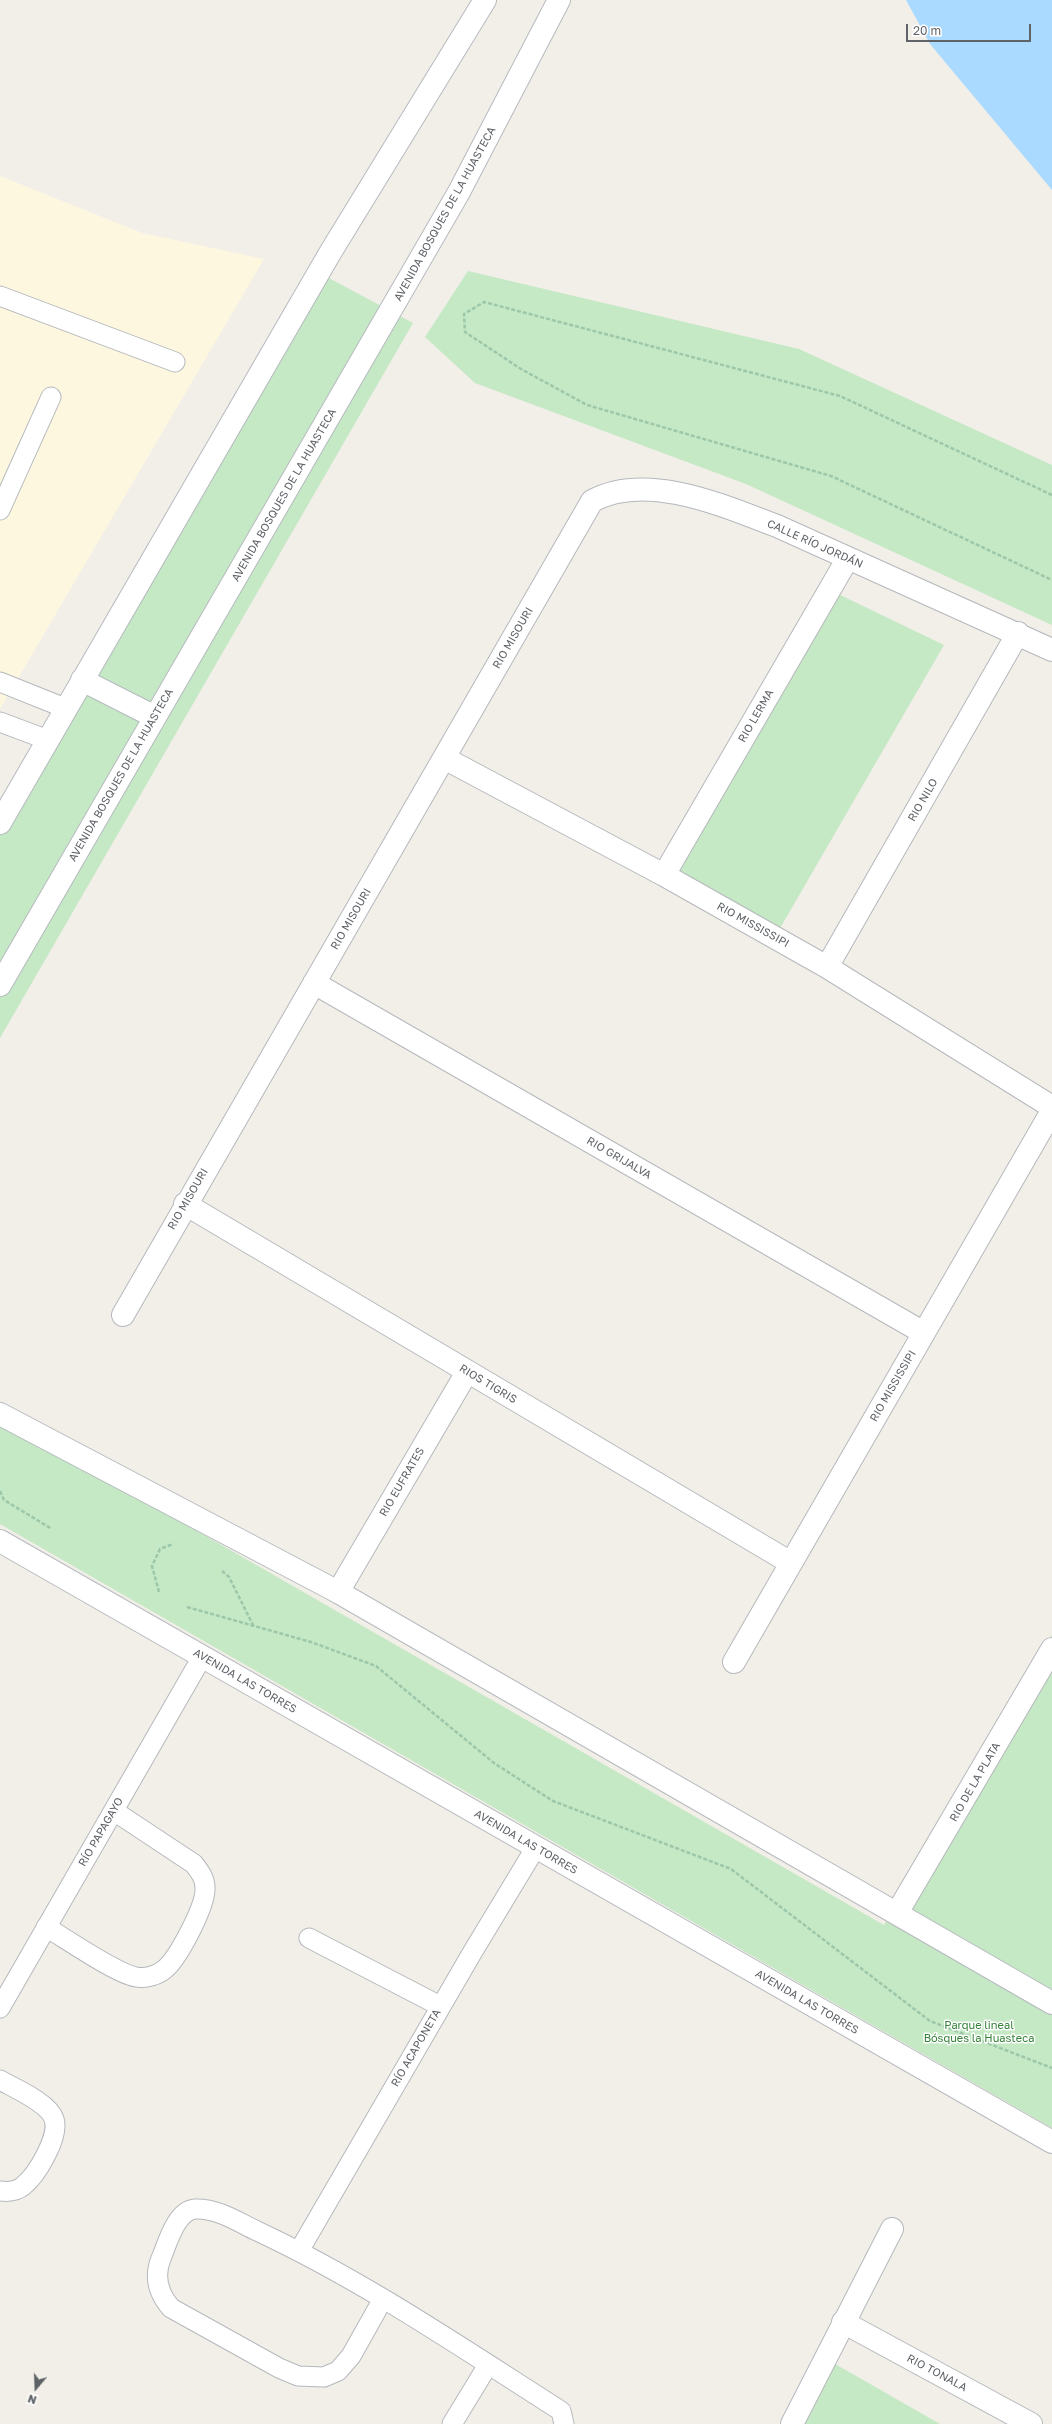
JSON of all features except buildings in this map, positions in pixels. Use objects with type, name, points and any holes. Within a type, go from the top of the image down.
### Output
[{"type":"street","points":[[0,823],[65,708],[330,253],[485,0]]},
{"type":"street","name":"AVENIDA BOSQUES DE LA HUASTECA","points":[[0,985],[459,192],[559,0]]},
{"type":"street","name":"CALLE RÍO JORDÁN","points":[[578,522],[592,501],[602,496],[627,489],[647,489],[691,497],[731,509],[777,526],[1018,633],[1052,650]]},
{"type":"street","name":"RIO MISOURI","points":[[122,1315],[444,758],[578,522]]},
{"type":"street","name":"RIO LERMA","points":[[664,875],[848,558]]},
{"type":"street","name":"RIO NILO","points":[[828,967],[1018,633]]},
{"type":"street","points":[[82,680],[155,717]]},
{"type":"street","name":"RIO MISSISSIPI","points":[[444,758],[664,875],[828,967],[1052,1107]]},
{"type":"street","name":"RIO GRIJALVA","points":[[314,983],[924,1333]]},
{"type":"street","name":"RIO MISSISSIPI","points":[[734,1662],[1052,1111]]},
{"type":"street","name":"RIOS TIGRIS","points":[[185,1204],[791,1563]]},
{"type":"street","name":"RIO EUFRATES","points":[[338,1592],[467,1372]]},
{"type":"street","points":[[0,1414],[338,1592],[1052,2003]]},
{"type":"street","name":"AVENIDA LAS TORRES","points":[[0,1541],[1052,2142]]},
{"type":"street","name":"RIO DE LA PLATA","points":[[897,1913],[1052,1649]]},
{"type":"street","points":[[792,2424],[892,2229]]},
{"type":"street","name":"RIO TONALA","points":[[843,2322],[1031,2424]]},
{"type":"lane","points":[[0,296],[175,362]]},
{"type":"lane","points":[[0,510],[51,396]]},
{"type":"lane","points":[[0,682],[65,708]]},
{"type":"lane","points":[[0,722],[48,740]]},
{"type":"lane","name":"RÍO PAPAGAYO","points":[[0,2008],[202,1657]]},
{"type":"lane","points":[[46,1927],[122,1972],[137,1977],[152,1976],[165,1969],[176,1956],[203,1902],[206,1889],[204,1877],[194,1864],[114,1811]]},
{"type":"lane","name":"RÍO ACAPONETA","points":[[299,2251],[440,2006],[536,1848]]},
{"type":"lane","points":[[309,1938],[440,2006]]},
{"type":"lane","points":[[0,2080],[47,2109],[54,2118],[56,2130],[53,2142],[33,2176],[23,2186],[12,2191],[0,2191]]},
{"type":"lane","points":[[383,2299],[351,2356],[338,2371],[324,2377],[298,2376],[279,2368],[171,2308],[162,2298],[157,2287],[157,2266],[179,2219],[194,2209],[216,2212],[299,2251],[383,2299],[560,2411],[564,2424]]},
{"type":"lane","points":[[452,2424],[488,2365]]},
{"type":"path","points":[[1052,495],[840,396],[484,302],[464,314],[465,332],[521,369],[587,405],[831,476],[1052,580]]},
{"type":"path","points":[[0,1491],[4,1500],[58,1533]]},
{"type":"path","points":[[153,1591],[160,1595],[152,1566],[160,1549],[178,1542]]},
{"type":"path","points":[[218,1567],[229,1577],[253,1625]]},
{"type":"path","points":[[180,1605],[311,1642],[376,1666],[494,1763],[554,1801],[731,1869],[930,2021],[1052,2068]]},
{"type":"shaded area","points":[[0,176],[142,233],[264,259],[0,709]]},
{"type":"green space","points":[[314,270],[413,323],[0,1038],[0,821]]},
{"type":"green space","points":[[468,271],[799,349],[1052,465],[1052,625],[746,484],[475,383],[425,337]]},
{"type":"green space","points":[[836,593],[944,645],[779,930],[676,870]]},
{"type":"green space","name":"Parque lineal Bósques la Huasteca","points":[[0,1418],[884,1925],[1052,1635],[1052,2128],[0,1524]]},
{"type":"green space","points":[[830,2361],[940,2424],[793,2424]]},
{"type":"water","points":[[906,0],[1052,0],[1052,190],[930,44]]}]
